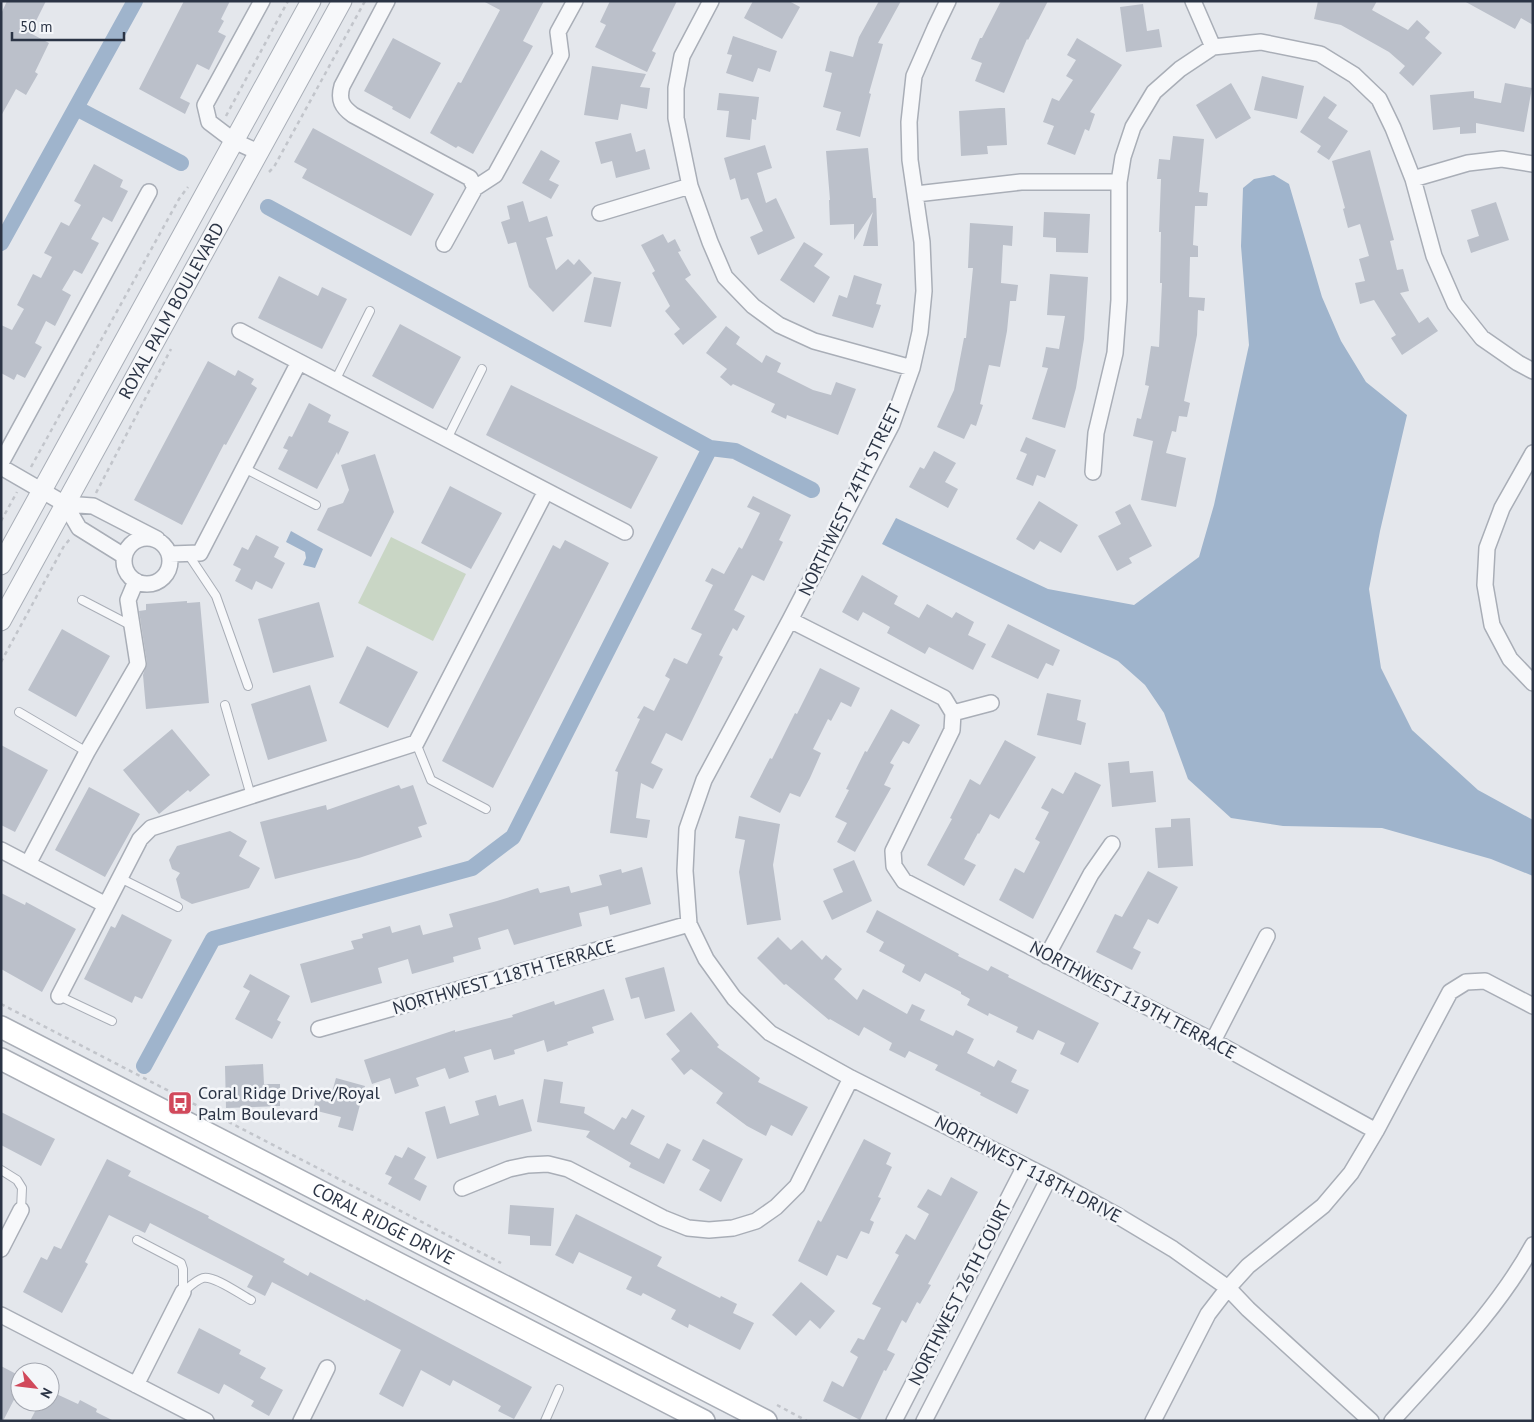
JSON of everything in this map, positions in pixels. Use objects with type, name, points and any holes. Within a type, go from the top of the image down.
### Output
[{"type":"main road","name":"CORAL RIDGE DRIVE","points":[[1,1027],[375,1220],[769,1412]]},
{"type":"main road","name":"CORAL RIDGE DRIVE","points":[[1,1059],[704,1421]]},
{"type":"main road","points":[[361,1245],[375,1220]]},
{"type":"street","points":[[258,152],[234,141],[218,130],[209,122],[205,105],[262,1]]},
{"type":"street","name":"ROYAL PALM BOULEVARD","points":[[1,565],[311,1]]},
{"type":"street","name":"ROYAL PALM BOULEVARD","points":[[1,621],[342,1]]},
{"type":"street","points":[[387,1],[342,86],[340,94],[342,106],[353,115],[470,178],[476,188]]},
{"type":"street","points":[[444,244],[476,188],[495,175],[562,55],[558,32],[575,1]]},
{"type":"street","points":[[711,1],[682,56],[676,88],[676,118],[690,186],[725,277],[753,306],[779,325],[814,341],[912,368]]},
{"type":"street","name":"NORTHWEST 24TH STREET","points":[[689,924],[685,871],[686,846],[688,829],[704,780],[892,424],[912,368],[920,332],[924,291],[922,242],[910,160],[909,122],[914,76],[934,28],[948,1]]},
{"type":"street","points":[[1192,1],[1213,46]]},
{"type":"street","points":[[1093,472],[1096,433],[1115,353],[1119,300],[1119,182],[1123,156],[1133,127],[1154,92],[1180,69],[1213,46],[1261,42],[1320,54],[1354,75],[1378,99],[1394,128],[1413,179],[1434,256],[1455,304],[1482,338],[1518,363],[1533,370]]},
{"type":"street","points":[[1413,179],[1468,163],[1502,159],[1533,164]]},
{"type":"street","points":[[916,194],[1022,182],[1119,182]]},
{"type":"street","points":[[600,214],[690,186]]},
{"type":"street","points":[[1,463],[150,192]]},
{"type":"street","points":[[240,331],[625,532]]},
{"type":"street","points":[[170,554],[200,553],[299,362]]},
{"type":"street","points":[[1533,454],[1502,508],[1487,548],[1484,585],[1492,625],[1510,659],[1533,683]]},
{"type":"street","points":[[1,467],[65,504],[89,505],[157,539],[166,547],[170,554],[169,570],[159,581],[152,584],[136,582],[126,572],[124,556],[127,548],[132,542],[140,538],[157,539]]},
{"type":"street","points":[[59,996],[140,839],[151,828],[416,743],[546,490]]},
{"type":"street","points":[[65,504],[78,526],[124,556]]},
{"type":"street","points":[[28,864],[87,752],[138,664],[128,600],[136,582]]},
{"type":"street","points":[[790,620],[944,698],[952,713],[991,703]]},
{"type":"street","name":"NORTHWEST 119TH TERRACE","points":[[952,713],[952,730],[893,851],[894,866],[904,881],[1213,1040],[1376,1131]]},
{"type":"street","points":[[1048,956],[1091,874],[1112,844]]},
{"type":"street","points":[[1,850],[106,905]]},
{"type":"street","name":"NORTHWEST 118TH TERRACE","points":[[319,1029],[689,924]]},
{"type":"street","name":"NORTHWEST 118TH DRIVE","points":[[689,924],[706,959],[734,998],[770,1033],[851,1078],[1049,1178],[1173,1249],[1228,1288],[1248,1309],[1371,1421]]},
{"type":"street","points":[[1213,1040],[1267,936]]},
{"type":"street","points":[[1153,1421],[1208,1314],[1228,1288],[1248,1266],[1322,1206],[1351,1173],[1376,1131],[1450,992],[1466,982],[1485,981],[1533,1006]]},
{"type":"street","points":[[462,1188],[509,1169],[548,1164],[568,1169],[664,1218],[688,1228],[709,1230],[733,1228],[756,1221],[776,1207],[797,1186],[851,1078]]},
{"type":"street","name":"NORTHWEST 26TH COURT","points":[[894,1421],[1025,1166]]},
{"type":"street","name":"NORTHWEST 26TH COURT","points":[[924,1421],[1049,1178]]},
{"type":"street","points":[[1,1249],[21,1210]]},
{"type":"street","points":[[1392,1421],[1486,1314],[1518,1272],[1533,1245]]},
{"type":"street","points":[[136,1385],[183,1292]]},
{"type":"street","points":[[1,1315],[206,1421]]},
{"type":"street","points":[[301,1421],[328,1368]]},
{"type":"lane","points":[[335,380],[370,311]]},
{"type":"lane","points":[[447,439],[482,369]]},
{"type":"lane","points":[[244,468],[316,506]]},
{"type":"lane","points":[[188,554],[216,596],[248,686]]},
{"type":"lane","points":[[82,600],[133,626]]},
{"type":"lane","points":[[226,705],[251,796]]},
{"type":"lane","points":[[19,712],[87,752]]},
{"type":"lane","points":[[416,743],[431,780],[486,809]]},
{"type":"lane","points":[[120,878],[178,907]]},
{"type":"lane","points":[[59,996],[112,1021]]},
{"type":"lane","points":[[1,1170],[17,1180],[22,1188],[21,1210]]},
{"type":"lane","points":[[137,1240],[180,1263],[183,1269],[183,1292]]},
{"type":"lane","points":[[183,1292],[203,1278],[209,1278],[251,1300]]},
{"type":"lane","points":[[545,1421],[560,1389]]},
{"type":"path","points":[[218,130],[288,1]]},
{"type":"path","points":[[266,174],[274,167],[365,1]]},
{"type":"path","points":[[1,521],[179,199]]},
{"type":"path","points":[[89,505],[172,348]]},
{"type":"path","points":[[1,662],[64,546],[78,526]]},
{"type":"path","points":[[1,1004],[506,1265]]},
{"type":"path","points":[[769,1412],[807,1421]]},
{"type":"green space","points":[[391,537],[466,574],[433,641],[358,603]]},
{"type":"water","points":[[1274,175],[1289,184],[1322,297],[1341,341],[1366,382],[1407,415],[1380,531],[1369,589],[1381,668],[1412,730],[1478,790],[1533,820],[1533,876],[1491,859],[1382,828],[1283,826],[1231,818],[1188,779],[1164,713],[1145,685],[1118,661],[882,544],[896,518],[1048,589],[1134,605],[1199,557],[1214,505],[1249,345],[1241,246],[1243,188],[1254,179]]},
{"type":"water","points":[[291,531],[323,549],[315,568],[303,565],[306,558],[305,552],[286,542]]},
{"type":"building","points":[[7,1],[46,1],[30,33],[49,43],[35,72],[38,74],[26,95],[16,89],[1,116],[1,14]]},
{"type":"building","points":[[184,1],[230,1],[221,19],[224,21],[218,32],[226,36],[209,70],[197,64],[180,98],[190,103],[185,114],[139,89]]},
{"type":"building","points":[[483,1],[544,1],[523,41],[533,46],[473,154],[458,146],[456,148],[430,133],[458,82],[461,83],[500,10]]},
{"type":"building","points":[[610,1],[677,1],[652,51],[656,53],[647,72],[595,47],[606,25],[600,22]]},
{"type":"building","points":[[753,1],[789,1],[800,7],[782,39],[744,18]]},
{"type":"building","points":[[879,1],[901,1],[878,43],[883,44],[869,93],[871,94],[860,137],[836,130],[841,112],[823,107],[832,73],[825,71],[830,51],[853,57],[859,37]]},
{"type":"building","points":[[1001,1],[1048,1],[1027,39],[1004,93],[975,81],[982,63],[971,59],[980,38],[982,38]]},
{"type":"building","points":[[1318,1],[1377,1],[1372,10],[1408,30],[1417,20],[1430,32],[1425,38],[1442,53],[1413,86],[1399,73],[1405,66],[1389,52],[1341,25],[1314,19]]},
{"type":"building","points":[[1464,1],[1533,1],[1533,25],[1521,18],[1515,29]]},
{"type":"building","points":[[1143,4],[1147,31],[1159,29],[1162,47],[1126,52],[1120,7]]},
{"type":"building","points":[[733,36],[777,51],[770,72],[758,68],[753,82],[726,73],[732,55],[727,54]]},
{"type":"building","points":[[393,38],[441,63],[410,119],[364,91]]},
{"type":"building","points":[[1077,38],[1122,65],[1090,112],[1095,114],[1089,131],[1085,129],[1075,155],[1047,144],[1054,126],[1043,122],[1052,98],[1059,101],[1073,80],[1066,76],[1076,60],[1067,55]]},
{"type":"building","points":[[592,66],[646,74],[640,87],[650,88],[647,109],[621,104],[618,120],[584,115]]},
{"type":"building","points":[[1262,76],[1304,86],[1297,119],[1254,110]]},
{"type":"building","points":[[1231,83],[1251,118],[1216,139],[1196,105]]},
{"type":"building","points":[[1505,83],[1532,88],[1524,132],[1476,123],[1476,133],[1460,134],[1460,127],[1433,130],[1430,95],[1474,91],[1474,98],[1501,103]]},
{"type":"building","points":[[719,93],[759,97],[756,120],[752,119],[750,140],[726,137],[729,111],[717,110]]},
{"type":"building","points":[[1324,96],[1337,105],[1328,118],[1348,131],[1329,160],[1317,152],[1321,146],[1300,132]]},
{"type":"building","points":[[1005,108],[1007,145],[987,146],[988,154],[961,156],[959,111]]},
{"type":"building","points":[[313,128],[434,194],[411,236],[302,178],[307,169],[294,162]]},
{"type":"building","points":[[631,133],[636,152],[645,149],[650,169],[616,178],[612,161],[601,164],[595,142]]},
{"type":"building","points":[[1173,136],[1204,139],[1199,192],[1208,193],[1207,206],[1195,206],[1193,245],[1198,246],[1198,257],[1190,257],[1189,297],[1205,298],[1204,311],[1198,310],[1197,335],[1184,401],[1190,403],[1187,417],[1179,416],[1176,432],[1172,431],[1166,453],[1186,458],[1176,507],[1141,500],[1153,441],[1133,436],[1137,418],[1141,419],[1149,386],[1145,385],[1151,346],[1159,347],[1162,283],[1160,283],[1161,232],[1159,232],[1161,179],[1157,179],[1159,159],[1170,160]]},
{"type":"building","points":[[765,145],[772,168],[757,173],[766,203],[776,198],[795,238],[758,255],[750,237],[763,231],[748,198],[741,200],[735,178],[730,180],[724,158]]},
{"type":"building","points":[[868,148],[873,198],[876,198],[878,246],[863,246],[873,212],[854,240],[854,224],[830,225],[826,151]]},
{"type":"building","points":[[541,150],[560,161],[549,180],[559,185],[551,199],[522,183]]},
{"type":"building","points":[[1370,150],[1394,240],[1390,241],[1397,270],[1403,269],[1409,291],[1400,293],[1419,323],[1428,317],[1438,331],[1402,355],[1391,338],[1396,335],[1374,300],[1360,304],[1355,283],[1365,281],[1359,259],[1369,256],[1360,224],[1348,228],[1343,209],[1345,208],[1332,161]]},
{"type":"building","points":[[94,164],[123,180],[120,187],[128,191],[112,222],[103,217],[91,239],[99,243],[82,274],[74,270],[62,290],[71,295],[55,326],[46,321],[35,343],[42,347],[25,378],[17,374],[14,380],[1,373],[1,325],[12,330],[24,309],[17,305],[33,274],[41,278],[52,257],[44,253],[61,222],[69,226],[81,205],[74,201]]},
{"type":"building","points":[[523,201],[529,222],[547,216],[553,236],[546,238],[556,270],[568,259],[574,265],[579,259],[592,273],[553,312],[529,287],[516,242],[508,244],[501,222],[510,219],[507,206]]},
{"type":"building","points":[[1496,202],[1509,240],[1471,253],[1467,240],[1479,236],[1471,210]]},
{"type":"building","points":[[1044,212],[1090,214],[1088,253],[1056,252],[1056,238],[1043,237]]},
{"type":"building","points":[[970,223],[1013,226],[1012,246],[1003,245],[1001,283],[1018,285],[1016,301],[1010,301],[1007,331],[1000,367],[989,365],[980,404],[983,405],[976,426],[971,424],[964,439],[937,427],[954,390],[964,338],[966,338],[973,268],[968,268]]},
{"type":"building","points":[[663,234],[668,243],[675,239],[681,251],[678,252],[691,275],[685,279],[717,317],[683,345],[674,334],[680,329],[665,311],[670,306],[652,273],[655,271],[641,245]]},
{"type":"building","points":[[804,242],[823,254],[814,266],[830,277],[814,303],[780,280]]},
{"type":"building","points":[[1050,274],[1088,277],[1084,339],[1076,388],[1065,428],[1032,419],[1048,368],[1042,367],[1046,347],[1059,349],[1065,316],[1047,315]]},
{"type":"building","points":[[854,275],[882,284],[876,304],[881,305],[873,328],[832,316],[839,295],[847,298]]},
{"type":"building","points":[[279,276],[318,296],[322,287],[347,299],[322,349],[258,318]]},
{"type":"building","points":[[594,277],[621,282],[611,327],[584,322]]},
{"type":"building","points":[[400,324],[461,357],[433,409],[372,376]]},
{"type":"building","points":[[726,326],[740,337],[736,344],[762,363],[766,355],[781,363],[777,372],[813,390],[831,395],[836,382],[856,389],[838,435],[787,415],[786,419],[771,412],[775,404],[733,384],[731,386],[720,377],[727,369],[706,353]]},
{"type":"building","points":[[208,361],[235,376],[238,370],[254,379],[251,384],[257,388],[226,445],[224,444],[182,525],[134,500]]},
{"type":"building","points":[[511,385],[658,457],[631,509],[486,435]]},
{"type":"building","points":[[309,403],[331,415],[328,422],[349,432],[338,455],[337,452],[317,489],[278,469],[288,450],[283,448],[289,436],[292,437]]},
{"type":"building","points":[[1026,437],[1056,450],[1045,478],[1037,475],[1033,486],[1016,479],[1027,454],[1020,451]]},
{"type":"building","points":[[934,451],[956,463],[945,482],[958,489],[948,508],[909,487],[920,467],[924,469]]},
{"type":"building","points":[[375,454],[394,512],[371,557],[317,530],[328,508],[343,503],[349,490],[341,465]]},
{"type":"building","points":[[450,486],[502,513],[471,569],[421,543]]},
{"type":"building","points":[[753,496],[791,515],[779,540],[783,542],[764,581],[752,575],[734,610],[745,616],[737,631],[733,628],[719,655],[723,657],[682,741],[666,733],[651,763],[663,769],[653,789],[641,783],[636,818],[650,820],[647,838],[610,833],[618,772],[615,771],[640,719],[637,718],[644,706],[654,711],[670,679],[665,676],[674,658],[687,664],[702,634],[691,629],[713,585],[705,581],[712,568],[724,574],[739,547],[742,549],[760,513],[747,507]]},
{"type":"building","points":[[1039,501],[1078,525],[1061,553],[1040,541],[1034,550],[1016,539]]},
{"type":"building","points":[[1130,504],[1152,546],[1129,558],[1132,563],[1117,571],[1098,536],[1121,524],[1115,512]]},
{"type":"building","points":[[256,535],[279,547],[274,557],[285,563],[272,589],[256,581],[252,590],[235,581],[241,569],[233,565],[242,547],[248,550]]},
{"type":"building","points":[[565,540],[609,563],[493,788],[442,761],[553,545],[560,549]]},
{"type":"building","points":[[862,575],[898,596],[894,604],[919,618],[927,604],[952,618],[956,612],[974,622],[968,635],[986,644],[973,670],[929,647],[925,654],[887,633],[890,627],[863,612],[858,621],[842,612]]},
{"type":"building","points":[[187,601],[187,603],[200,602],[209,703],[146,709],[143,675],[147,663],[139,611],[146,610],[146,604]]},
{"type":"building","points":[[319,602],[334,657],[273,673],[258,619]]},
{"type":"building","points":[[1008,624],[1060,650],[1053,666],[1046,663],[1038,679],[991,657]]},
{"type":"building","points":[[62,629],[110,656],[76,717],[28,690]]},
{"type":"building","points":[[367,646],[418,672],[388,728],[339,703]]},
{"type":"building","points":[[820,668],[860,688],[851,707],[841,702],[831,721],[828,719],[813,749],[821,753],[810,778],[800,797],[790,793],[780,813],[750,797],[795,713],[797,714]]},
{"type":"building","points":[[310,685],[327,741],[268,760],[251,704]]},
{"type":"building","points":[[1047,693],[1081,700],[1077,720],[1086,723],[1081,745],[1037,735]]},
{"type":"building","points":[[891,709],[920,725],[909,744],[903,741],[890,763],[894,765],[884,785],[891,788],[855,852],[837,842],[847,823],[835,817],[849,790],[846,789],[865,751],[867,752]]},
{"type":"building","points":[[172,729],[210,775],[159,814],[123,770]]},
{"type":"building","points":[[1005,740],[1036,757],[999,819],[990,814],[978,833],[964,859],[976,865],[964,886],[927,865],[952,819],[950,818],[970,779],[980,785]]},
{"type":"building","points":[[1,745],[48,770],[15,832],[1,825]]},
{"type":"building","points":[[1129,761],[1130,773],[1153,771],[1156,802],[1112,807],[1108,763]]},
{"type":"building","points":[[1075,772],[1101,785],[1033,919],[999,900],[1015,868],[1024,873],[1040,842],[1035,839],[1049,812],[1041,808],[1052,788],[1063,794]]},
{"type":"building","points":[[399,785],[401,789],[413,785],[427,824],[418,827],[422,837],[359,858],[275,879],[260,822],[326,805],[327,810]]},
{"type":"building","points":[[89,787],[140,814],[105,877],[55,850]]},
{"type":"building","points":[[739,816],[780,824],[773,865],[781,920],[747,925],[739,872],[745,840],[735,838]]},
{"type":"building","points":[[1190,818],[1193,866],[1158,868],[1155,828],[1171,827],[1171,819]]},
{"type":"building","points":[[230,831],[247,841],[239,856],[260,868],[249,888],[192,904],[181,898],[176,879],[180,873],[172,869],[169,860],[177,846]]},
{"type":"building","points":[[854,860],[872,901],[832,920],[823,901],[843,892],[833,869]]},
{"type":"building","points":[[642,867],[651,904],[610,915],[608,906],[579,913],[582,926],[514,945],[508,929],[478,938],[481,949],[453,957],[454,962],[412,974],[408,959],[378,968],[382,983],[311,1003],[300,964],[354,949],[351,941],[363,938],[362,934],[390,926],[392,933],[420,925],[423,935],[453,927],[449,914],[538,888],[540,893],[569,886],[571,893],[602,885],[599,875],[621,869],[622,873]]},
{"type":"building","points":[[1148,871],[1178,887],[1158,924],[1148,919],[1133,948],[1141,952],[1132,970],[1096,952],[1115,914],[1122,917]]},
{"type":"building","points":[[1,893],[25,905],[26,902],[76,929],[42,992],[1,969]]},
{"type":"building","points":[[877,910],[959,954],[958,956],[988,971],[991,966],[1009,975],[1008,977],[1099,1023],[1078,1063],[1060,1054],[1065,1043],[1038,1030],[1033,1040],[1016,1032],[1018,1027],[989,1013],[988,1016],[967,1005],[970,999],[961,994],[961,992],[925,973],[920,982],[902,972],[905,965],[879,951],[884,942],[866,932]]},
{"type":"building","points":[[122,914],[172,940],[142,999],[135,996],[132,1003],[84,979],[111,926],[115,928]]},
{"type":"building","points":[[778,937],[791,950],[802,940],[822,960],[826,955],[842,969],[834,979],[857,1000],[863,989],[907,1014],[912,1004],[925,1010],[920,1020],[953,1036],[956,1030],[974,1039],[967,1053],[994,1067],[998,1060],[1017,1070],[1011,1082],[1029,1090],[1017,1114],[935,1070],[938,1065],[909,1051],[905,1058],[889,1050],[892,1043],[864,1027],[859,1036],[829,1020],[786,984],[784,985],[757,958]]},
{"type":"building","points":[[664,967],[675,1011],[645,1019],[639,997],[631,999],[625,978]]},
{"type":"building","points":[[250,974],[290,996],[277,1020],[281,1022],[272,1039],[235,1019],[250,991],[243,987]]},
{"type":"building","points":[[604,989],[614,1020],[592,1027],[594,1033],[567,1042],[568,1045],[547,1052],[544,1040],[514,1050],[515,1054],[494,1060],[491,1049],[464,1057],[469,1072],[449,1079],[445,1068],[416,1078],[419,1086],[395,1094],[390,1078],[372,1084],[364,1060],[455,1030],[455,1032],[513,1017],[512,1015],[554,1001],[555,1005]]},
{"type":"building","points":[[691,1012],[719,1045],[717,1047],[760,1078],[758,1082],[808,1107],[792,1136],[771,1125],[766,1136],[747,1126],[716,1103],[723,1093],[691,1069],[684,1075],[671,1059],[680,1051],[666,1034]]},
{"type":"building","points":[[263,1064],[264,1084],[280,1084],[280,1106],[226,1108],[225,1066]]},
{"type":"building","points":[[336,1078],[365,1086],[353,1131],[338,1127],[341,1117],[313,1110],[318,1089],[332,1092]]},
{"type":"building","points":[[544,1079],[563,1082],[560,1103],[585,1107],[584,1113],[614,1130],[622,1117],[626,1119],[632,1109],[645,1116],[630,1144],[659,1159],[667,1143],[681,1150],[664,1184],[629,1167],[631,1163],[586,1137],[590,1131],[537,1122]]},
{"type":"building","points":[[496,1095],[499,1106],[523,1099],[532,1131],[437,1159],[425,1112],[445,1106],[450,1124],[479,1115],[475,1101]]},
{"type":"building","points":[[1,1112],[55,1139],[41,1166],[1,1145]]},
{"type":"building","points":[[703,1139],[743,1159],[721,1202],[699,1190],[710,1170],[692,1160]]},
{"type":"building","points":[[864,1139],[891,1153],[886,1164],[892,1167],[878,1197],[881,1198],[870,1220],[874,1222],[869,1234],[861,1231],[847,1259],[837,1255],[827,1276],[798,1261],[818,1220],[821,1222]]},
{"type":"building","points":[[408,1147],[426,1157],[414,1179],[427,1186],[420,1201],[388,1184],[392,1177],[385,1174],[395,1155],[402,1158]]},
{"type":"building","points":[[107,1159],[131,1171],[128,1176],[209,1216],[208,1218],[285,1259],[283,1262],[308,1276],[310,1272],[365,1301],[366,1299],[532,1387],[514,1419],[498,1411],[501,1406],[453,1380],[450,1386],[421,1370],[403,1407],[379,1394],[401,1350],[272,1282],[265,1296],[247,1287],[253,1276],[150,1223],[145,1233],[109,1215],[85,1262],[88,1264],[62,1313],[23,1292],[41,1257],[47,1260],[54,1246],[61,1249]]},
{"type":"building","points":[[951,1177],[978,1192],[928,1284],[931,1285],[920,1304],[917,1302],[906,1323],[902,1320],[887,1350],[895,1354],[886,1371],[884,1370],[860,1420],[823,1401],[832,1381],[843,1387],[858,1357],[850,1352],[858,1338],[864,1340],[881,1308],[872,1304],[899,1255],[895,1253],[906,1234],[915,1240],[929,1214],[917,1207],[928,1189],[941,1196]]},
{"type":"building","points":[[510,1205],[554,1208],[551,1246],[530,1245],[530,1236],[508,1234]]},
{"type":"building","points":[[576,1214],[662,1257],[657,1266],[720,1298],[721,1296],[737,1304],[733,1313],[754,1323],[740,1350],[689,1324],[688,1328],[671,1319],[676,1310],[643,1293],[641,1296],[626,1289],[632,1277],[579,1252],[573,1264],[555,1255]]},
{"type":"building","points":[[801,1282],[835,1311],[820,1329],[810,1320],[796,1336],[772,1315]]},
{"type":"building","points":[[199,1328],[241,1350],[239,1354],[266,1368],[260,1378],[283,1390],[269,1416],[251,1406],[254,1401],[224,1384],[219,1394],[177,1373]]},
{"type":"building","points":[[1,1366],[10,1371],[10,1407],[3,1421],[1,1421]]},
{"type":"building","points":[[60,1396],[78,1404],[80,1400],[97,1409],[96,1412],[114,1421],[30,1421],[35,1412],[60,1412]]},
{"type":"waterway","points":[[1,243],[135,1]]},
{"type":"waterway","points":[[76,108],[181,163]]},
{"type":"waterway","points":[[144,1066],[213,939],[472,868],[513,837],[710,448],[268,207]]},
{"type":"waterway","points":[[710,448],[735,451],[812,490]]},
{"type":"place","name":"Coral Ridge Drive/Royal Palm Boulevard","points":[[180,1103]]}]
